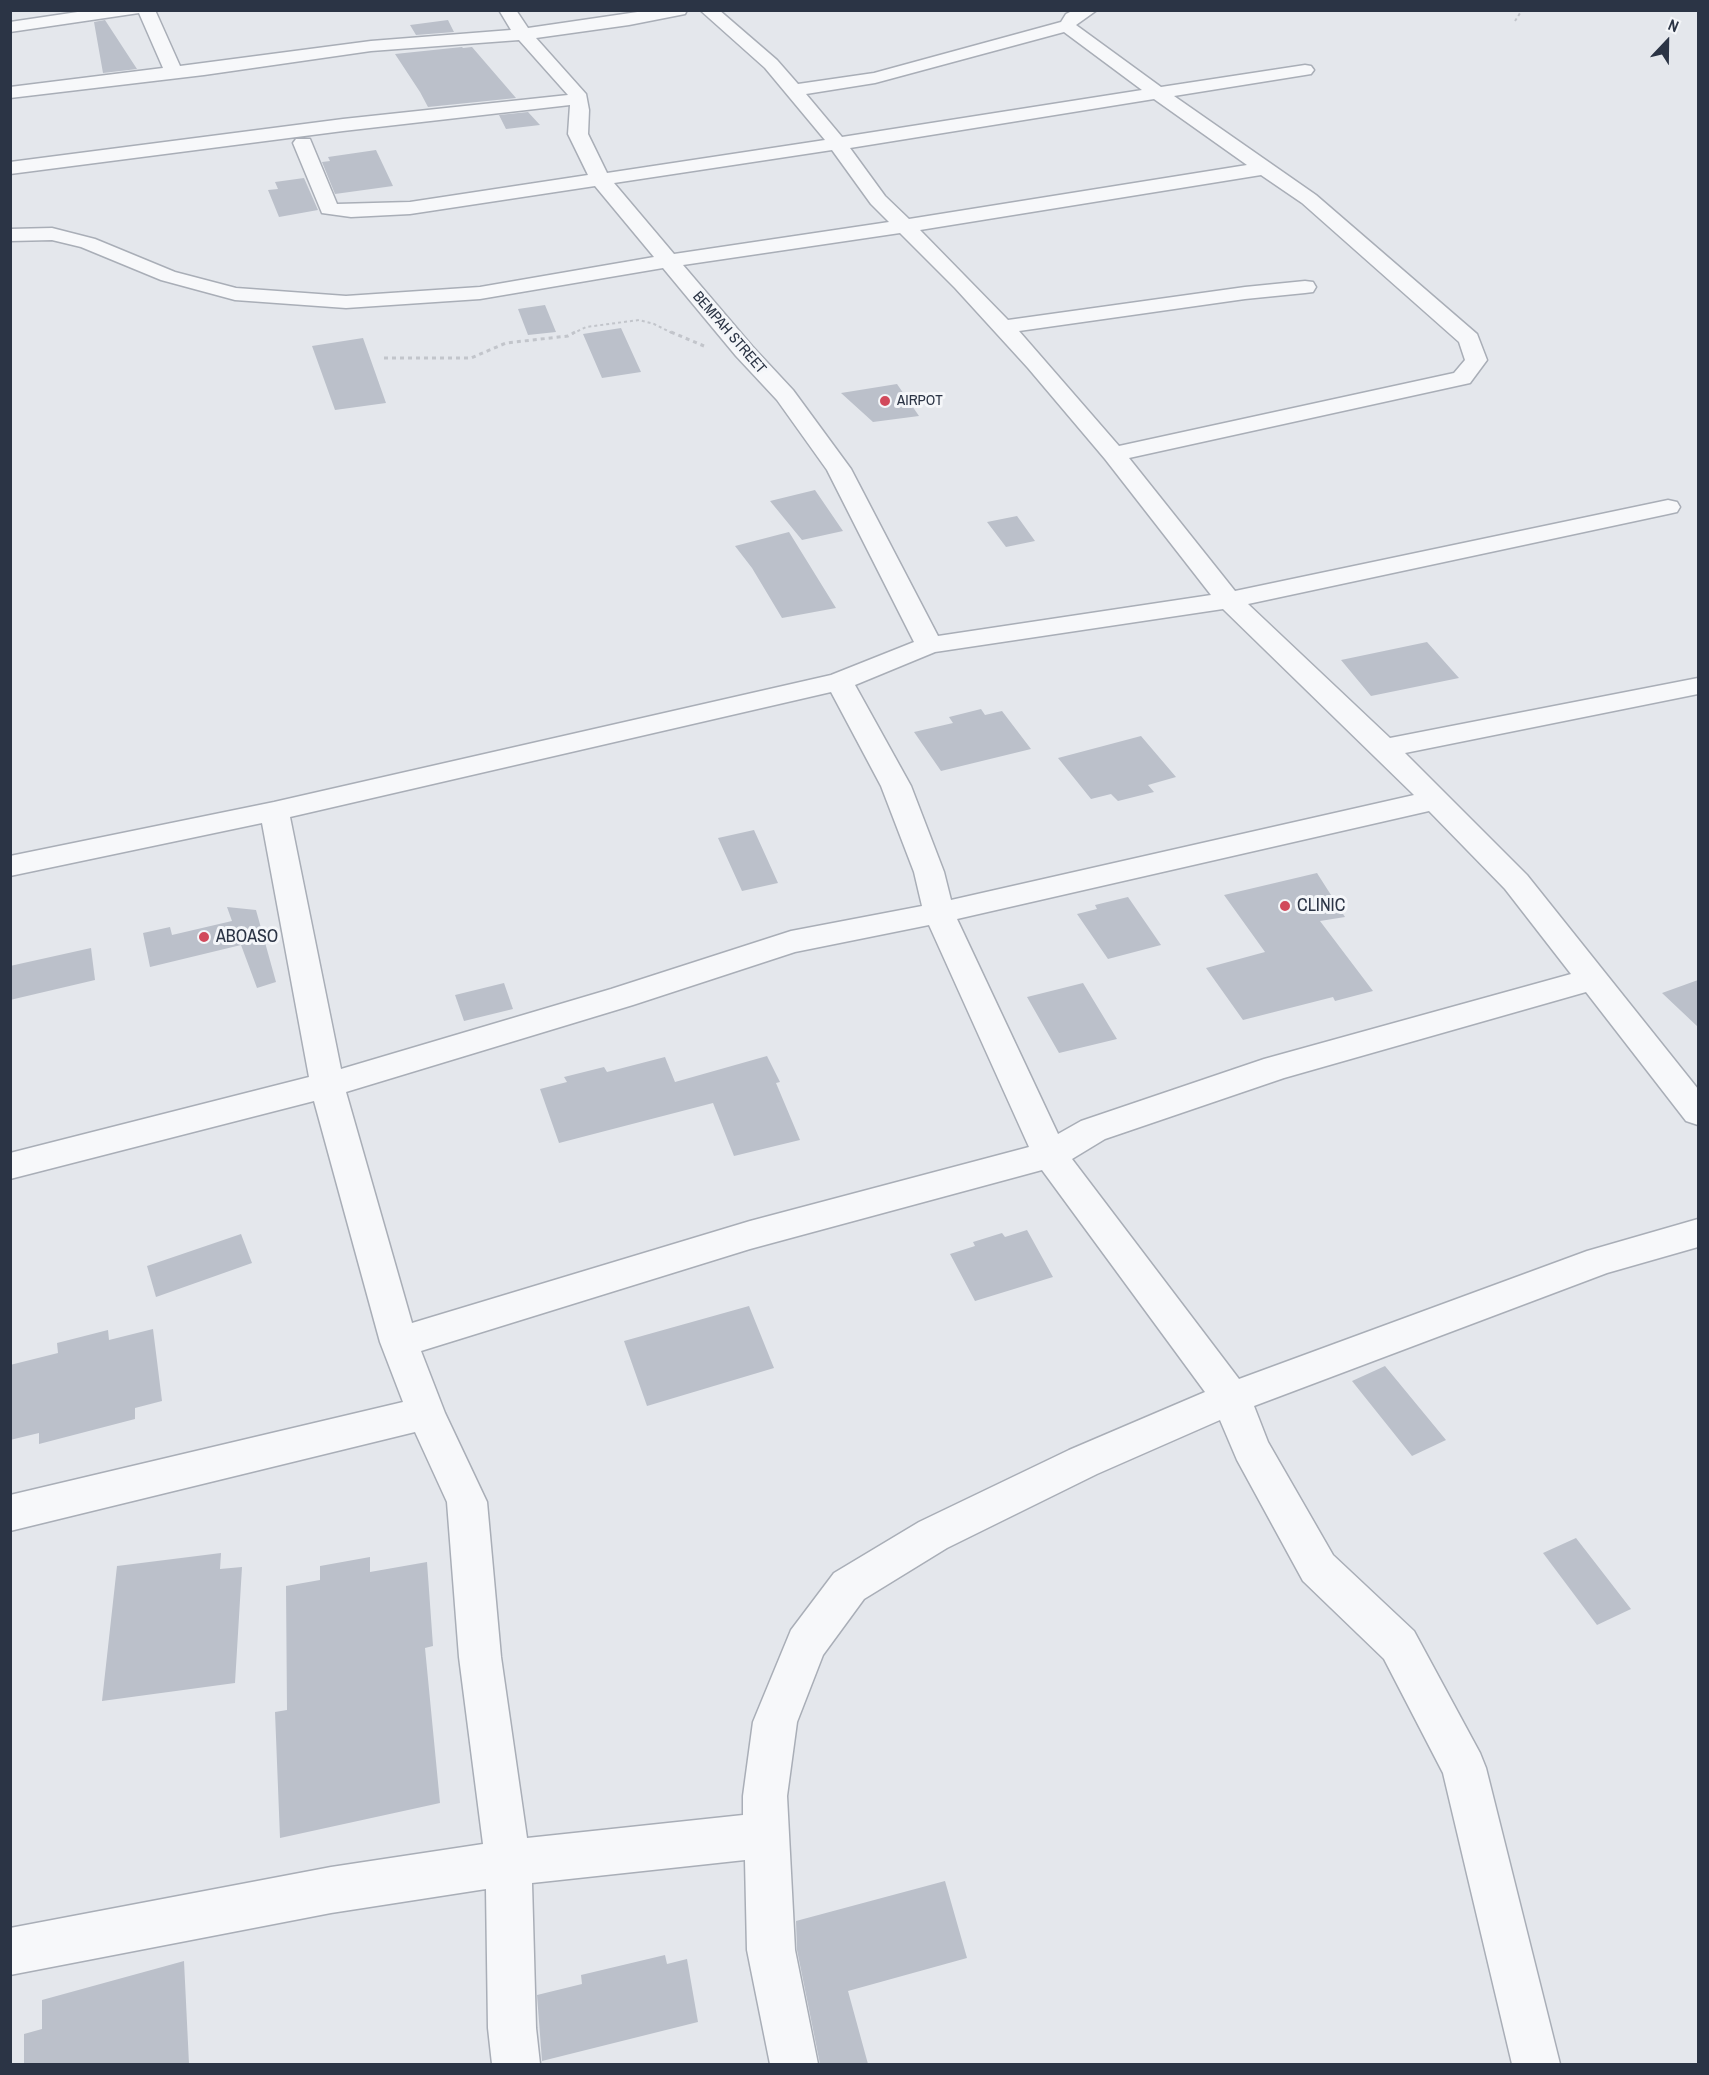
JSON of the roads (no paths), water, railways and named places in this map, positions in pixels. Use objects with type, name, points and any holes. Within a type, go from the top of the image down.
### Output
[{"type":"street","points":[[10,27],[132,10]]},
{"type":"street","points":[[146,10],[174,72]]},
{"type":"street","points":[[10,168],[343,125],[578,99],[565,78],[523,34],[507,10]]},
{"type":"street","points":[[10,93],[204,70],[371,46],[523,34],[629,20],[679,10]]},
{"type":"street","points":[[708,10],[771,64],[837,144],[878,200],[963,283],[1003,327],[1113,454],[1229,600],[1384,748],[1516,882],[1698,1112]]},
{"type":"street","points":[[793,90],[875,78],[1067,26],[1072,18],[1089,10]]},
{"type":"street","points":[[1067,26],[1157,93],[1310,199],[1469,339],[1476,360],[1462,378],[1113,454]]},
{"type":"street","points":[[303,144],[329,209],[351,211],[410,208],[837,144],[1305,70]]},
{"type":"street","name":"BEMPAH STREET","points":[[578,99],[578,134],[600,179],[667,261],[785,395],[838,469],[929,645]]},
{"type":"street","points":[[10,235],[52,234],[88,243],[168,276],[235,294],[346,302],[480,293],[667,261],[904,226],[1265,168]]},
{"type":"street","points":[[1003,327],[1245,293],[1305,287]]},
{"type":"street","points":[[10,866],[274,811],[839,682],[929,645],[1229,600],[1668,507]]},
{"type":"street","points":[[839,682],[896,786],[929,872],[939,913],[1050,1155],[1231,1398],[1251,1448],[1318,1568],[1399,1645],[1464,1768],[1536,2064]]},
{"type":"street","points":[[1384,748],[1698,686]]},
{"type":"street","points":[[10,1166],[327,1085],[622,997],[791,942],[939,913],[1435,800]]},
{"type":"street","points":[[274,811],[327,1085],[399,1342],[426,1413],[467,1502],[480,1657],[508,1863],[512,2028],[516,2064]]},
{"type":"street","points":[[399,1342],[750,1235],[1050,1155],[1093,1130],[1276,1068],[1593,979]]},
{"type":"street","points":[[794,2064],[771,1950],[765,1796],[775,1722],[806,1644],[849,1586],[943,1529],[1083,1462],[1231,1398],[1600,1261],[1698,1233]]},
{"type":"street","points":[[10,1513],[426,1413]]},
{"type":"street","points":[[10,1952],[331,1890],[508,1863],[766,1835]]},
{"type":"place","name":"AIRPOT","points":[[885,401]]},
{"type":"place","name":"CLINIC","points":[[1285,906]]},
{"type":"place","name":"ABOASO","points":[[204,937]]}]
